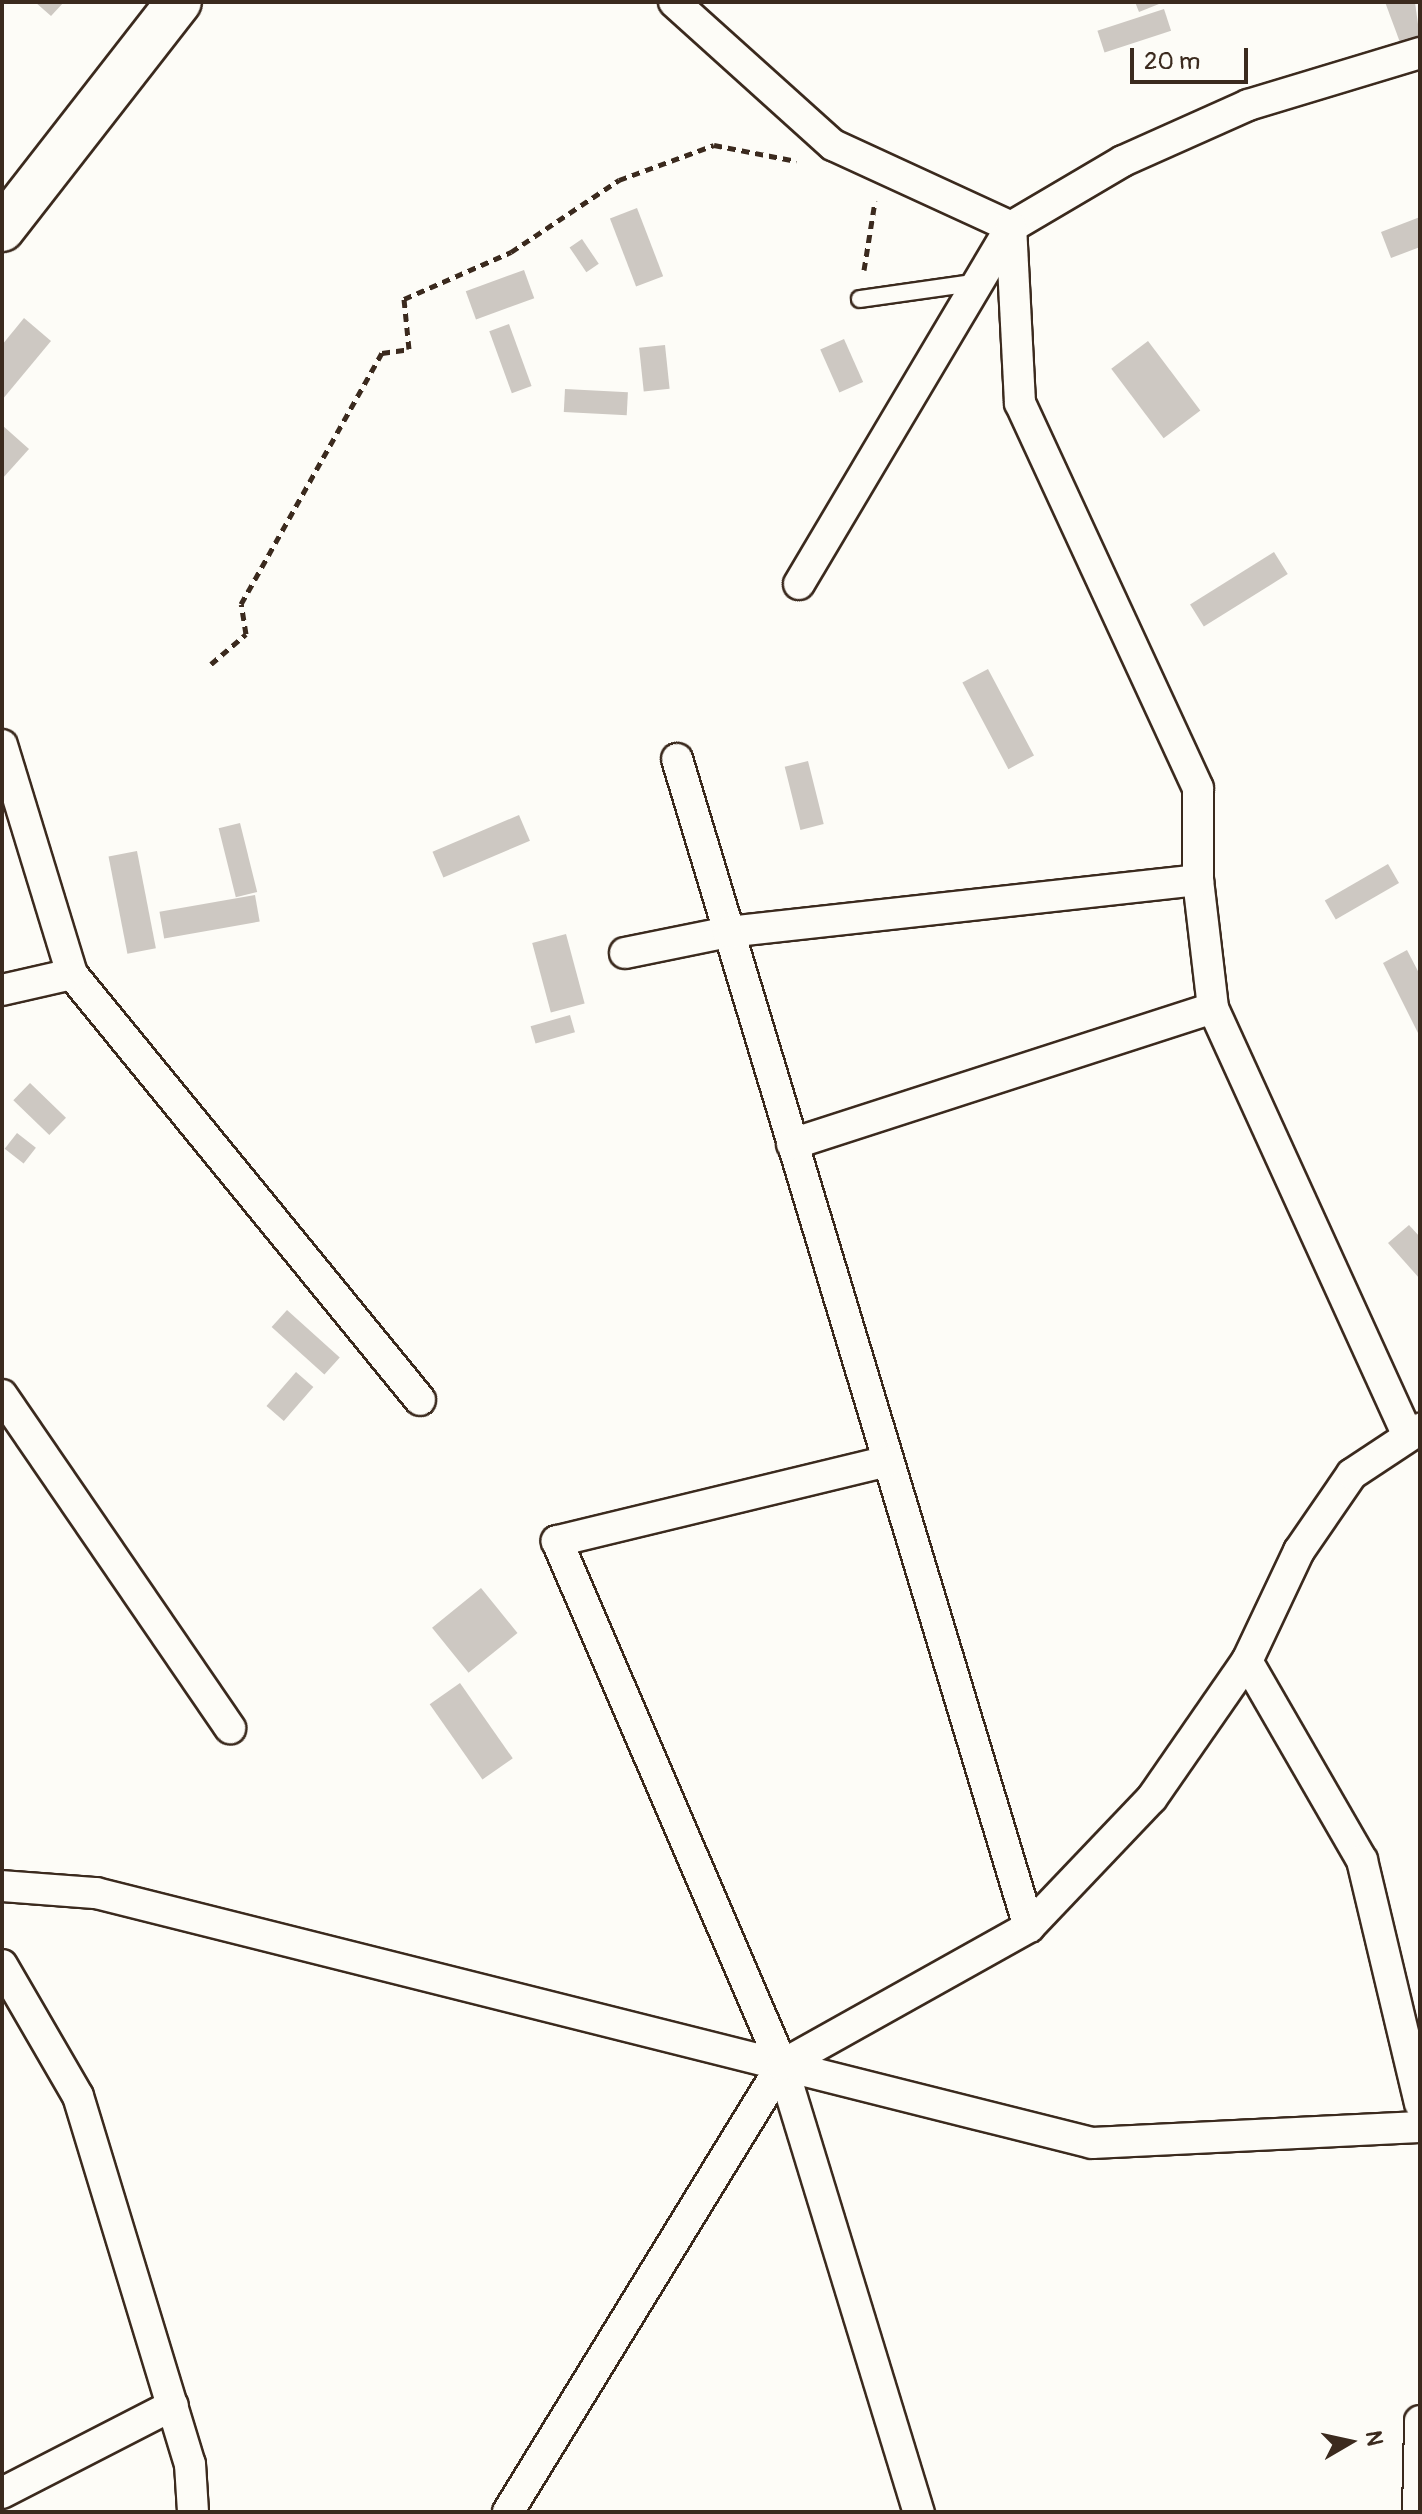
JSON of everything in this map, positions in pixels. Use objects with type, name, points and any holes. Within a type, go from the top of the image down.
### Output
[{"type":"main road","points":[[5,221],[179,2]]},
{"type":"street","points":[[674,2],[833,145],[880,172],[1011,227]]},
{"type":"street","points":[[799,584],[1011,227],[1123,161],[1248,105],[1420,53]]},
{"type":"street","points":[[508,2512],[782,2065],[1029,1927],[1152,1798],[1247,1661],[1299,1551],[1352,1474],[1414,1431],[1213,1008],[1198,880],[1198,788],[1020,403],[1011,227]]},
{"type":"street","points":[[2,745],[72,974],[420,1400]]},
{"type":"street","points":[[677,759],[1029,1927]]},
{"type":"street","points":[[625,953],[728,932],[1198,880]]},
{"type":"street","points":[[2,990],[72,974]]},
{"type":"street","points":[[792,1144],[1213,1008]]},
{"type":"street","points":[[2,1395],[230,1728]]},
{"type":"street","points":[[888,1461],[557,1541],[782,2065],[919,2512]]},
{"type":"street","points":[[1247,1661],[1362,1860],[1420,2104]]},
{"type":"street","points":[[2,1886],[96,1893],[1092,2143],[1420,2127]]},
{"type":"street","points":[[2,1965],[78,2096],[190,2464],[193,2512]]},
{"type":"street","points":[[2,2493],[173,2405]]},
{"type":"street","points":[[1418,2512],[1420,2421]]},
{"type":"lane","points":[[860,299],[979,282]]},
{"type":"path","points":[[211,664],[246,634],[241,604],[382,353],[409,349],[404,299],[511,252],[619,180],[714,145],[801,162]]},
{"type":"path","points":[[860,299],[880,172]]},
{"type":"building","points":[[35,2],[64,2],[51,16]]},
{"type":"building","points":[[1135,2],[1164,2],[1139,12]]},
{"type":"building","points":[[1385,2],[1415,2],[1420,39],[1401,45]]},
{"type":"building","points":[[1164,9],[1171,31],[1105,53],[1097,31]]},
{"type":"building","points":[[637,208],[663,276],[636,287],[610,218]]},
{"type":"building","points":[[1420,217],[1420,247],[1391,258],[1381,232]]},
{"type":"building","points":[[582,239],[599,264],[586,272],[570,247]]},
{"type":"building","points":[[524,270],[534,298],[476,319],[466,291]]},
{"type":"building","points":[[24,318],[51,341],[2,400],[2,345]]},
{"type":"building","points":[[509,324],[532,386],[512,393],[489,331]]},
{"type":"building","points":[[844,339],[863,382],[839,393],[820,350]]},
{"type":"building","points":[[1148,341],[1200,410],[1164,438],[1111,369]]},
{"type":"building","points":[[665,345],[670,389],[644,391],[639,348]]},
{"type":"building","points":[[565,389],[628,392],[627,415],[564,412]]},
{"type":"building","points":[[2,425],[29,449],[2,479]]},
{"type":"building","points":[[1274,552],[1288,574],[1204,627],[1190,604]]},
{"type":"building","points":[[988,669],[1034,756],[1008,769],[962,683]]},
{"type":"building","points":[[808,761],[824,824],[800,830],[785,767]]},
{"type":"building","points":[[519,815],[530,841],[443,878],[432,852]]},
{"type":"building","points":[[240,823],[257,892],[236,897],[219,828]]},
{"type":"building","points":[[137,851],[156,948],[127,954],[109,857]]},
{"type":"building","points":[[1388,864],[1399,883],[1336,920],[1325,901]]},
{"type":"building","points":[[255,895],[260,922],[164,938],[159,912]]},
{"type":"building","points":[[566,934],[585,1004],[551,1013],[532,943]]},
{"type":"building","points":[[1407,950],[1420,975],[1420,1037],[1383,963]]},
{"type":"building","points":[[570,1015],[575,1032],[536,1044],[531,1026]]},
{"type":"building","points":[[30,1083],[66,1118],[49,1135],[13,1100]]},
{"type":"building","points":[[17,1133],[36,1148],[24,1164],[5,1149]]},
{"type":"building","points":[[1409,1225],[1420,1237],[1420,1279],[1388,1243]]},
{"type":"building","points":[[287,1310],[340,1358],[324,1375],[272,1327]]},
{"type":"building","points":[[296,1372],[313,1387],[284,1421],[266,1406]]},
{"type":"building","points":[[481,1588],[518,1633],[469,1673],[432,1628]]},
{"type":"building","points":[[460,1683],[513,1758],[482,1780],[430,1704]]}]
